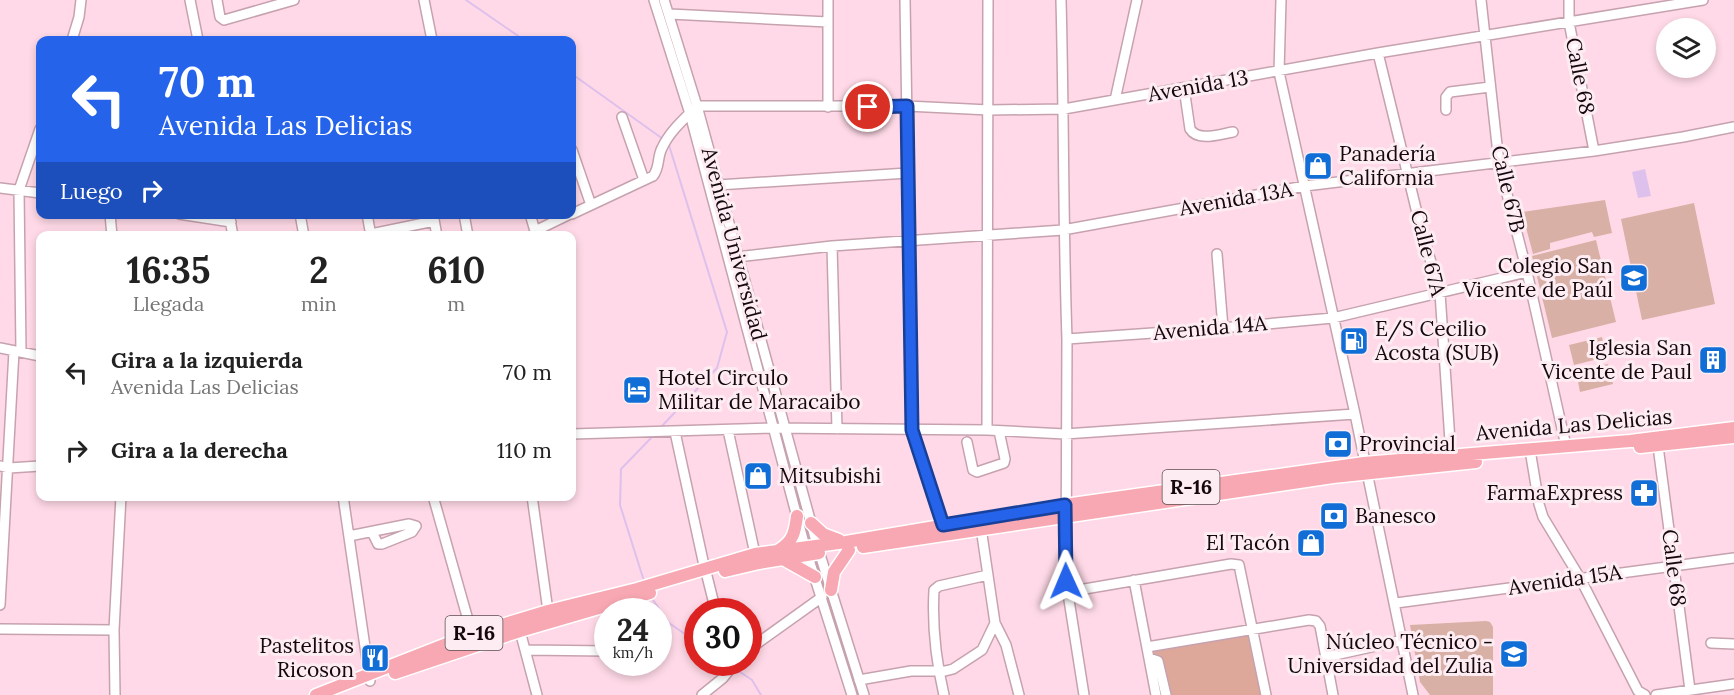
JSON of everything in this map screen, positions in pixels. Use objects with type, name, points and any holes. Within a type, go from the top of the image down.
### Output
[{"type":"main road","name":"Avenida Las Delicias","points":[[638,593],[706,573],[755,554],[780,555],[848,546],[943,525],[1065,505],[1366,469],[1451,456],[1630,441],[1734,428]]},
{"type":"main road","name":"R-16","points":[[848,546],[1065,518],[1333,477],[1366,469],[1658,446],[1734,437]]},
{"type":"main road","points":[[796,516],[795,532],[780,555],[815,577]]},
{"type":"main road","points":[[811,523],[823,534],[848,546],[826,593]]},
{"type":"main road","name":"R-16","points":[[706,573],[780,555]]},
{"type":"main road","name":"R-16","points":[[334,695],[472,634],[548,610],[638,593]]},
{"type":"main road","name":"R-16","points":[[316,695],[638,593]]},
{"type":"street","points":[[73,36],[81,0]]},
{"type":"street","points":[[190,0],[197,36]]},
{"type":"street","points":[[217,0],[220,17],[224,20],[292,0]]},
{"type":"street","points":[[254,0],[256,11]]},
{"type":"street","points":[[424,0],[431,36]]},
{"type":"street","name":"Avenida Universidad","points":[[654,0],[690,114],[796,516],[812,550],[864,695]]},
{"type":"street","name":"Avenida Universidad","points":[[664,0],[697,106],[811,523],[815,577],[826,593],[852,695]]},
{"type":"street","points":[[828,0],[828,107]]},
{"type":"street","points":[[905,0],[912,430],[943,525]]},
{"type":"street","points":[[987,430],[988,0]]},
{"type":"street","points":[[1061,0],[1064,109],[1067,592],[1084,695]]},
{"type":"street","points":[[1115,100],[1137,0]]},
{"type":"street","points":[[1281,0],[1279,72],[1396,603],[1413,695]]},
{"type":"street","name":"Calle 67B","points":[[1481,0],[1499,163],[1527,272],[1566,446]]},
{"type":"street","name":"Calle 68","points":[[1569,0],[1569,22],[1594,151]]},
{"type":"street","name":"Avenida 13","points":[[697,106],[1064,109],[1486,35],[1703,0]]},
{"type":"street","points":[[670,14],[828,22]]},
{"type":"street","name":"Calle 67A","points":[[1378,54],[1440,293],[1451,456]]},
{"type":"street","points":[[1446,110],[1446,97],[1450,92],[1490,87]]},
{"type":"street","points":[[1184,88],[1190,129],[1194,134],[1200,136],[1233,132]]},
{"type":"street","points":[[576,212],[644,180],[657,171],[661,149],[669,136],[697,106]]},
{"type":"street","points":[[622,117],[644,180]]},
{"type":"street","name":"Avenida 13A","points":[[737,257],[832,246],[1063,230],[1305,186],[1594,151],[1734,127]]},
{"type":"street","points":[[0,605],[4,467],[18,351],[19,190],[36,141]]},
{"type":"street","points":[[576,162],[591,205]]},
{"type":"street","points":[[718,185],[908,173]]},
{"type":"street","points":[[0,188],[36,192]]},
{"type":"street","points":[[386,231],[429,219]]},
{"type":"street","points":[[539,231],[562,219]]},
{"type":"street","points":[[832,246],[837,429]]},
{"type":"street","points":[[1217,254],[1223,328]]},
{"type":"street","name":"Avenida 14A","points":[[1066,339],[1333,318],[1527,272]]},
{"type":"street","points":[[0,348],[36,355]]},
{"type":"street","points":[[0,407],[11,410]]},
{"type":"street","points":[[576,434],[772,428],[987,430],[1065,434],[1355,414]]},
{"type":"street","points":[[728,430],[755,554]]},
{"type":"street","points":[[967,442],[973,470],[976,472],[1004,463],[999,431]]},
{"type":"street","points":[[674,432],[712,598]]},
{"type":"street","name":"Calle 68","points":[[1658,446],[1690,690]]},
{"type":"street","points":[[1531,456],[1543,517],[1580,578],[1638,691],[1645,695]]},
{"type":"street","points":[[4,467],[36,466]]},
{"type":"street","points":[[115,695],[114,630],[122,501]]},
{"type":"street","points":[[344,501],[369,678]]},
{"type":"street","points":[[434,501],[472,634]]},
{"type":"street","points":[[533,501],[548,610]]},
{"type":"street","points":[[981,528],[995,623],[1006,645],[1018,695]]},
{"type":"street","points":[[349,536],[372,532]]},
{"type":"street","name":"Avenida 15A","points":[[1396,603],[1734,558]]},
{"type":"street","points":[[1067,592],[1231,564],[1239,565],[1266,695]]},
{"type":"street","points":[[944,695],[938,671],[933,621],[934,590],[939,586],[988,575]]},
{"type":"street","points":[[1134,580],[1156,695]]},
{"type":"street","points":[[762,640],[826,593]]},
{"type":"street","points":[[1147,647],[1309,620],[1316,621],[1320,626],[1333,695]]},
{"type":"street","points":[[981,650],[995,623]]},
{"type":"street","points":[[0,629],[114,630]]},
{"type":"street","points":[[520,631],[537,695]]},
{"type":"street","points":[[1326,657],[1403,640]]},
{"type":"street","points":[[1711,643],[1734,644]]},
{"type":"street","points":[[859,680],[911,671],[953,669],[981,650],[1006,645]]},
{"type":"street","points":[[525,650],[594,651]]},
{"type":"street","points":[[1149,658],[1158,661],[1166,695]]},
{"type":"street","points":[[706,694],[723,676]]},
{"type":"street","points":[[1656,695],[1734,684]]},
{"type":"shaded area","points":[[1645,169],[1651,196],[1638,198],[1632,172]]},
{"type":"shaded area","points":[[1605,200],[1612,233],[1594,237],[1592,232],[1550,243],[1550,249],[1533,254],[1522,212]]},
{"type":"shaded area","points":[[1694,203],[1715,304],[1642,320],[1621,219]]},
{"type":"shaded area","points":[[1596,240],[1616,322],[1552,338],[1532,256]]},
{"type":"shaded area","points":[[1602,337],[1606,357],[1574,365],[1569,345]]},
{"type":"shaded area","points":[[1608,364],[1613,384],[1580,392],[1576,371]]},
{"type":"shaded area","points":[[1490,622],[1493,627],[1493,695],[1430,695],[1420,682],[1410,625]]},
{"type":"shaded area","points":[[1250,634],[1262,695],[1160,695],[1151,650]]},
{"type":"waterway","points":[[466,0],[518,36]]},
{"type":"waterway","points":[[576,77],[663,139]]},
{"type":"waterway","points":[[661,427],[717,368],[727,332],[668,142]]},
{"type":"waterway","points":[[644,581],[620,505],[621,469],[653,436]]},
{"type":"waterway","points":[[651,597],[669,623],[684,633]]},
{"type":"waterway","points":[[746,676],[752,680],[761,695]]},
{"type":"place","name":"Panadería California","points":[[1318,166]]},
{"type":"place","name":"Colegio San Vicente de Paúl","points":[[1634,278]]},
{"type":"place","name":"E/S Cecilio Acosta (SUB)","points":[[1354,341]]},
{"type":"place","name":"Iglesia San Vicente de Paul","points":[[1713,360]]},
{"type":"place","name":"Hotel Circulo Militar de Maracaibo","points":[[637,390]]},
{"type":"place","name":"Provincial","points":[[1338,444]]},
{"type":"place","name":"Mitsubishi","points":[[758,476]]},
{"type":"place","name":"FarmaExpress","points":[[1644,493]]},
{"type":"place","name":"Banesco","points":[[1334,516]]},
{"type":"place","name":"El Tacón","points":[[1311,543]]},
{"type":"place","name":"Núcleo Técnico - Universidad del Zulia","points":[[1514,654]]},
{"type":"place","name":"Pastelitos Ricoson","points":[[375,658]]},
{"type":"route","points":[[868,107],[907,106],[912,430],[943,525],[1065,505],[1066,581]]}]
